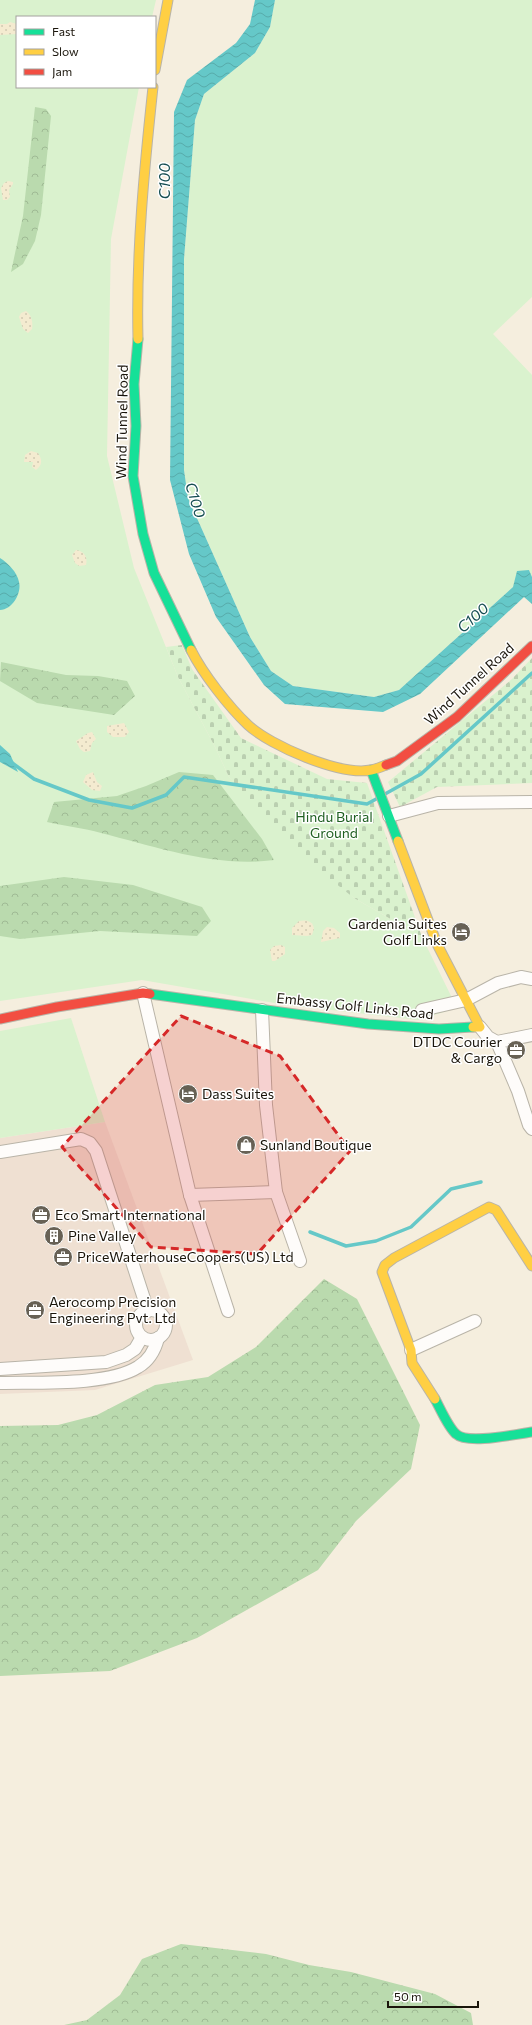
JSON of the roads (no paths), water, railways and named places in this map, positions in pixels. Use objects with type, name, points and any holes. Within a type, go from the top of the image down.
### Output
[{"type":"street","points":[[156,65],[168,0]]},
{"type":"street","name":"Wind Tunnel Road","points":[[153,88],[141,204],[137,292],[138,342],[134,384],[136,426],[132,476],[143,534],[154,573],[194,656],[226,701],[249,726],[292,753],[322,763],[357,770],[371,770],[396,761],[457,717],[532,646]]},
{"type":"street","points":[[371,770],[380,790],[437,944],[480,1026],[488,1037],[497,1042],[532,1129]]},
{"type":"street","points":[[389,816],[438,803],[532,802]]},
{"type":"street","points":[[422,1010],[466,1000],[498,983],[521,978],[532,979]]},
{"type":"street","points":[[143,993],[190,1195],[228,1311]]},
{"type":"street","name":"Embassy Golf Links Road","points":[[0,1019],[57,1007],[143,993],[262,1010],[405,1027],[439,1029],[480,1026]]},
{"type":"street","points":[[262,1010],[266,1105],[276,1192],[300,1261]]},
{"type":"street","points":[[497,1042],[532,1035]]},
{"type":"street","points":[[0,1152],[81,1138],[90,1143],[96,1151],[148,1311]]},
{"type":"street","points":[[190,1195],[276,1192]]},
{"type":"street","points":[[532,1266],[496,1210],[489,1207],[394,1258],[385,1265],[382,1272],[411,1350],[412,1363],[456,1434],[474,1438],[532,1432]]},
{"type":"street","points":[[148,1311],[157,1312],[164,1318],[166,1326],[162,1335],[158,1338],[150,1340],[142,1337],[137,1329],[137,1320],[148,1311]]},
{"type":"street","points":[[411,1350],[475,1320]]},
{"type":"street","points":[[0,1368],[106,1362],[121,1357],[135,1349],[142,1337]]},
{"type":"street","points":[[0,1383],[100,1380],[122,1375],[138,1367],[149,1358],[155,1349],[158,1338]]},
{"type":"water","points":[[255,0],[275,0],[270,27],[255,53],[204,94],[195,120],[184,259],[184,470],[188,498],[250,637],[271,671],[293,686],[374,697],[399,690],[513,587],[517,571],[529,570],[532,577],[532,604],[524,597],[420,694],[383,712],[285,704],[264,685],[216,617],[189,554],[170,480],[174,112],[187,80],[236,43],[250,24]]},
{"type":"water","points":[[0,558],[14,571],[20,586],[17,596],[12,604],[0,610]]},
{"type":"water","points":[[0,745],[10,754],[18,772],[0,762]]},
{"type":"waterway","points":[[385,794],[421,774],[532,673]]},
{"type":"waterway","points":[[11,762],[34,779],[89,800],[132,808],[166,795],[184,777],[367,804],[378,798]]},
{"type":"waterway","points":[[310,1232],[346,1246],[376,1241],[411,1227],[451,1189],[481,1182]]},
{"type":"place","name":"Gardenia Suites Golf Links","points":[[461,932]]},
{"type":"place","name":"DTDC Courier & Cargo","points":[[516,1050]]},
{"type":"place","name":"Dass Suites","points":[[188,1094]]},
{"type":"place","name":"Sunland Boutique","points":[[246,1145]]},
{"type":"place","name":"Eco Smart International","points":[[41,1215]]},
{"type":"place","name":"Pine Valley","points":[[54,1236]]},
{"type":"place","name":"PriceWaterhouseCoopers(US) Ltd","points":[[63,1257]]},
{"type":"place","name":"Aerocomp Precision Engineering Pvt. Ltd","points":[[35,1310]]},
{"type":"water label","name":"C100","points":[[165,181]]},
{"type":"water label","name":"C100","points":[[195,500]]},
{"type":"water label","name":"C100","points":[[473,618]]},
{"type":"park label","name":"Hindu Burial Ground","points":[[334,826]]}]
